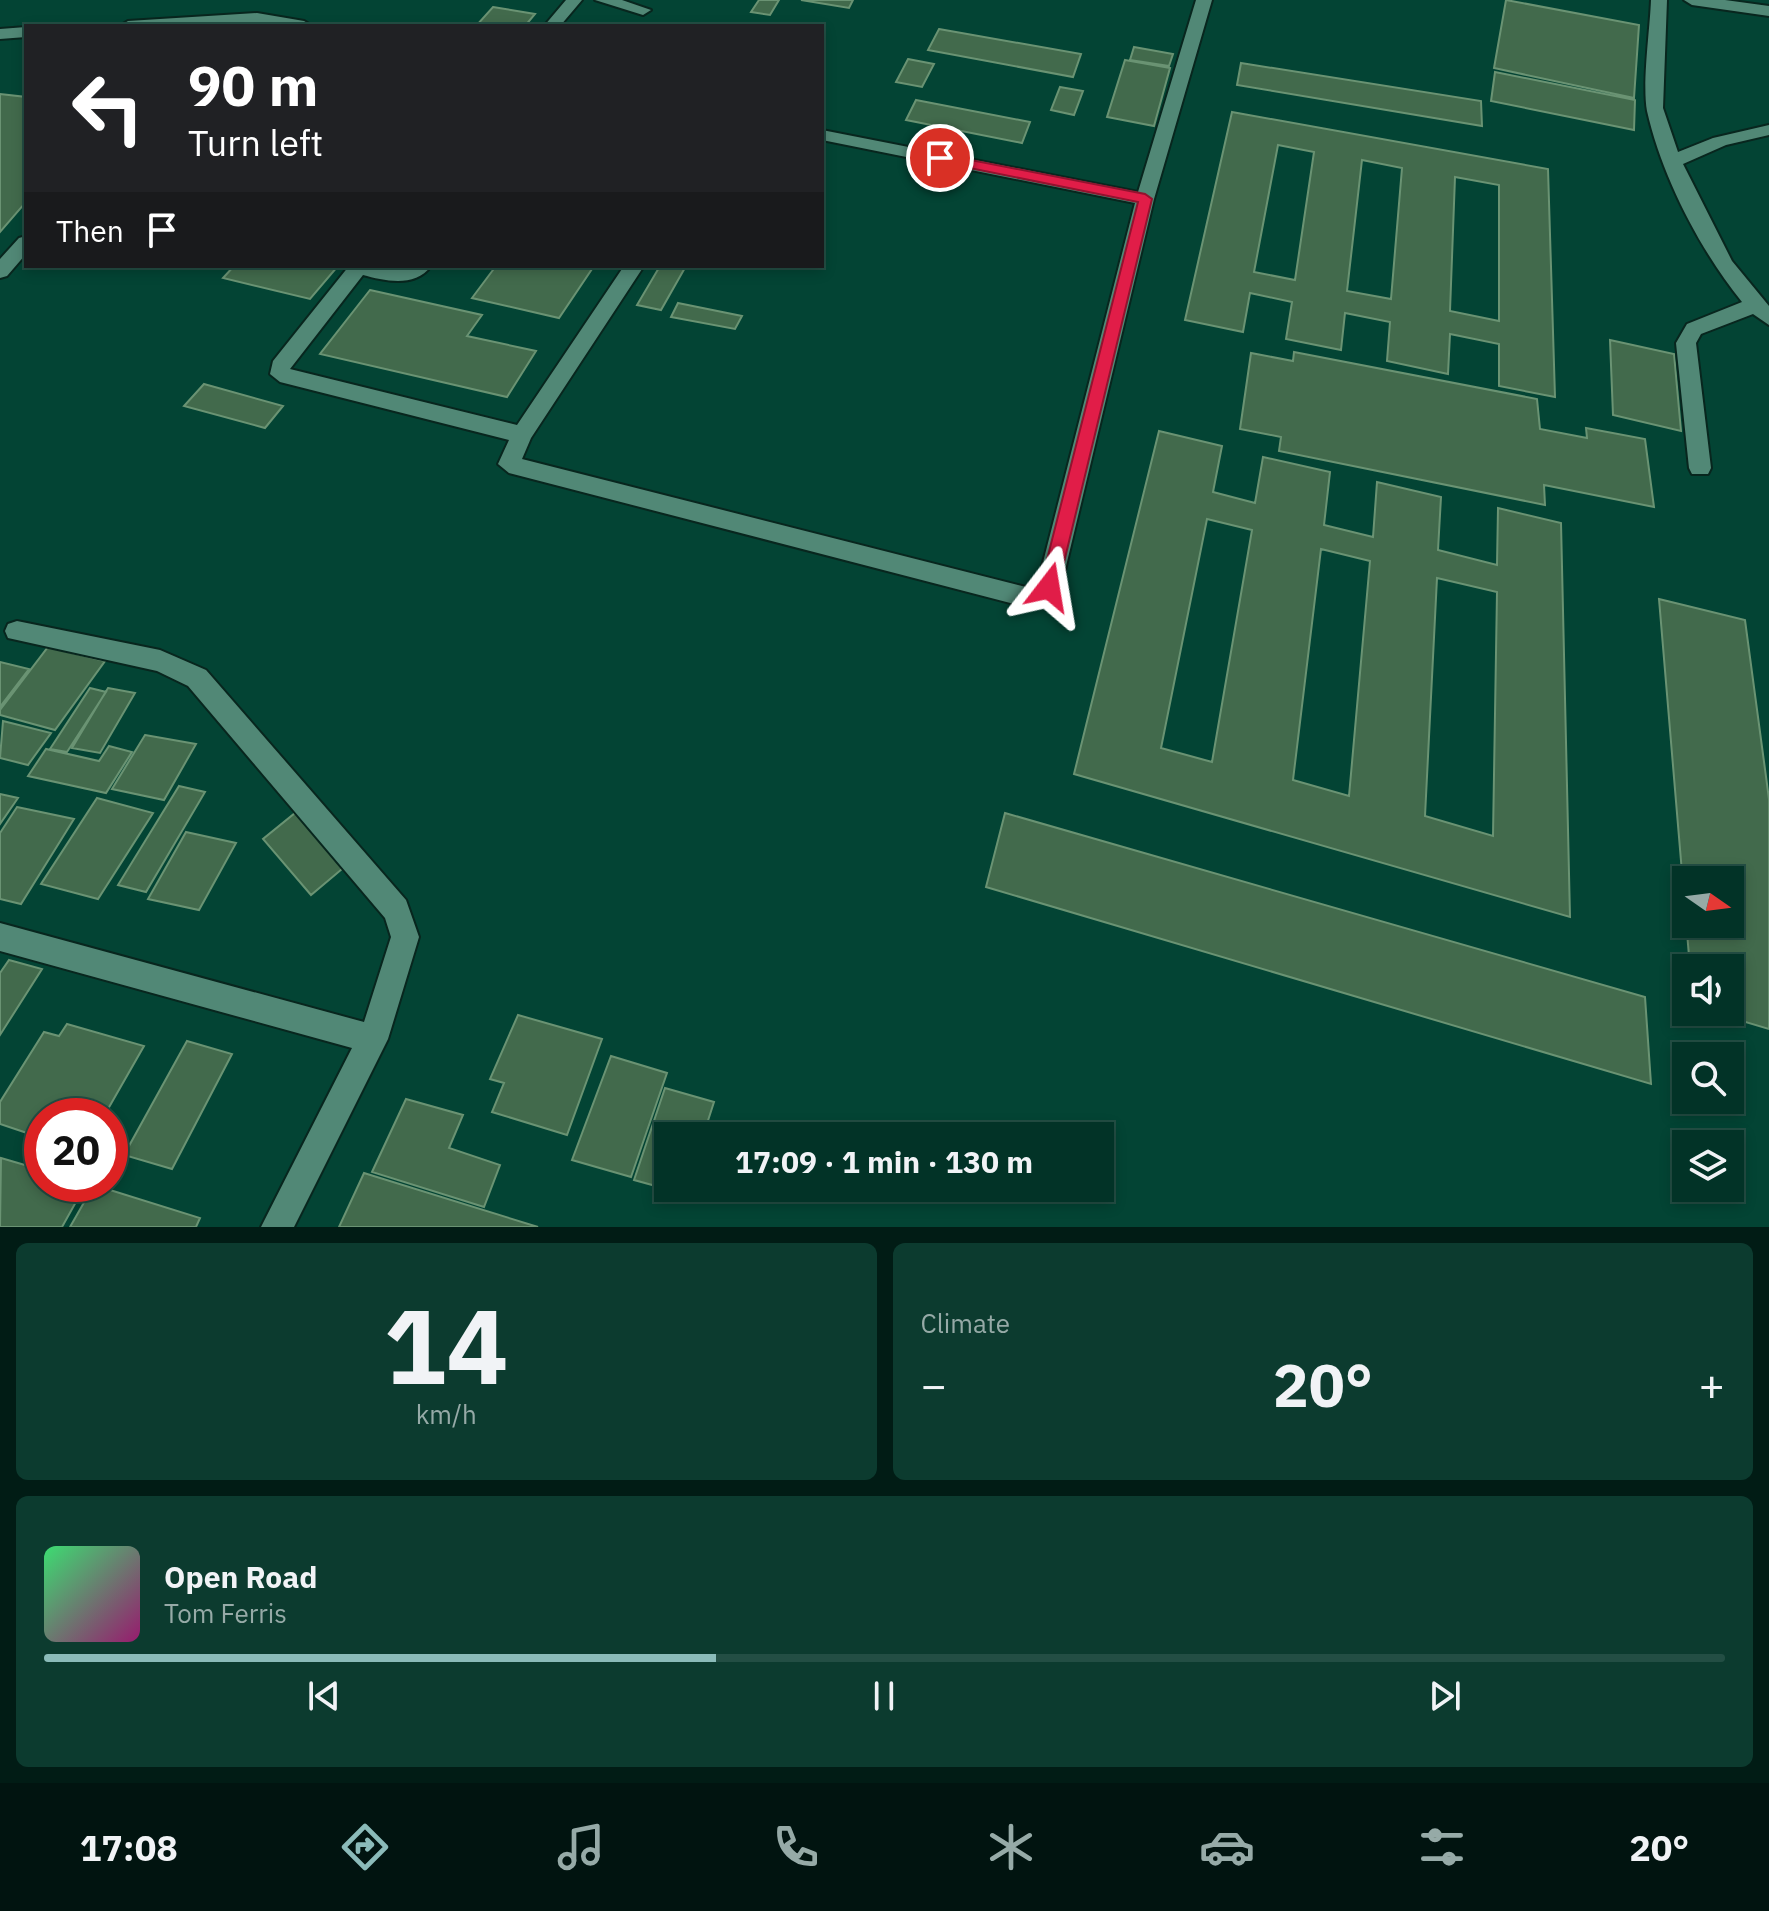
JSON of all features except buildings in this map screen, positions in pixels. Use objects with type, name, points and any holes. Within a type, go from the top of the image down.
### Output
[{"type":"street","points":[[252,22],[270,0]]},
{"type":"street","points":[[554,24],[574,0]]},
{"type":"street","points":[[603,0],[643,10]]},
{"type":"street","points":[[633,268],[522,435],[509,464],[1026,597],[1040,595],[1049,587],[1145,199],[1204,0]]},
{"type":"street","points":[[1659,0],[1655,108],[1673,162],[1719,253],[1762,312],[1694,329],[1688,334],[1686,343],[1700,468]]},
{"type":"street","points":[[1692,0],[1769,11]]},
{"type":"street","points":[[190,24],[278,24]]},
{"type":"street","points":[[0,34],[24,32]]},
{"type":"street","points":[[1673,162],[1730,137],[1769,130]]},
{"type":"street","points":[[824,135],[1145,199]]},
{"type":"street","points":[[0,271],[24,244]]},
{"type":"street","points":[[359,268],[280,366],[280,374],[522,435]]},
{"type":"street","points":[[364,268],[390,275],[415,272],[419,268]]},
{"type":"street","points":[[17,631],[160,661],[197,678],[396,910],[405,937],[373,1039],[277,1227]]},
{"type":"street","points":[[0,937],[373,1039]]},
{"type":"route","points":[[940,158],[1145,199],[1049,587]]}]
